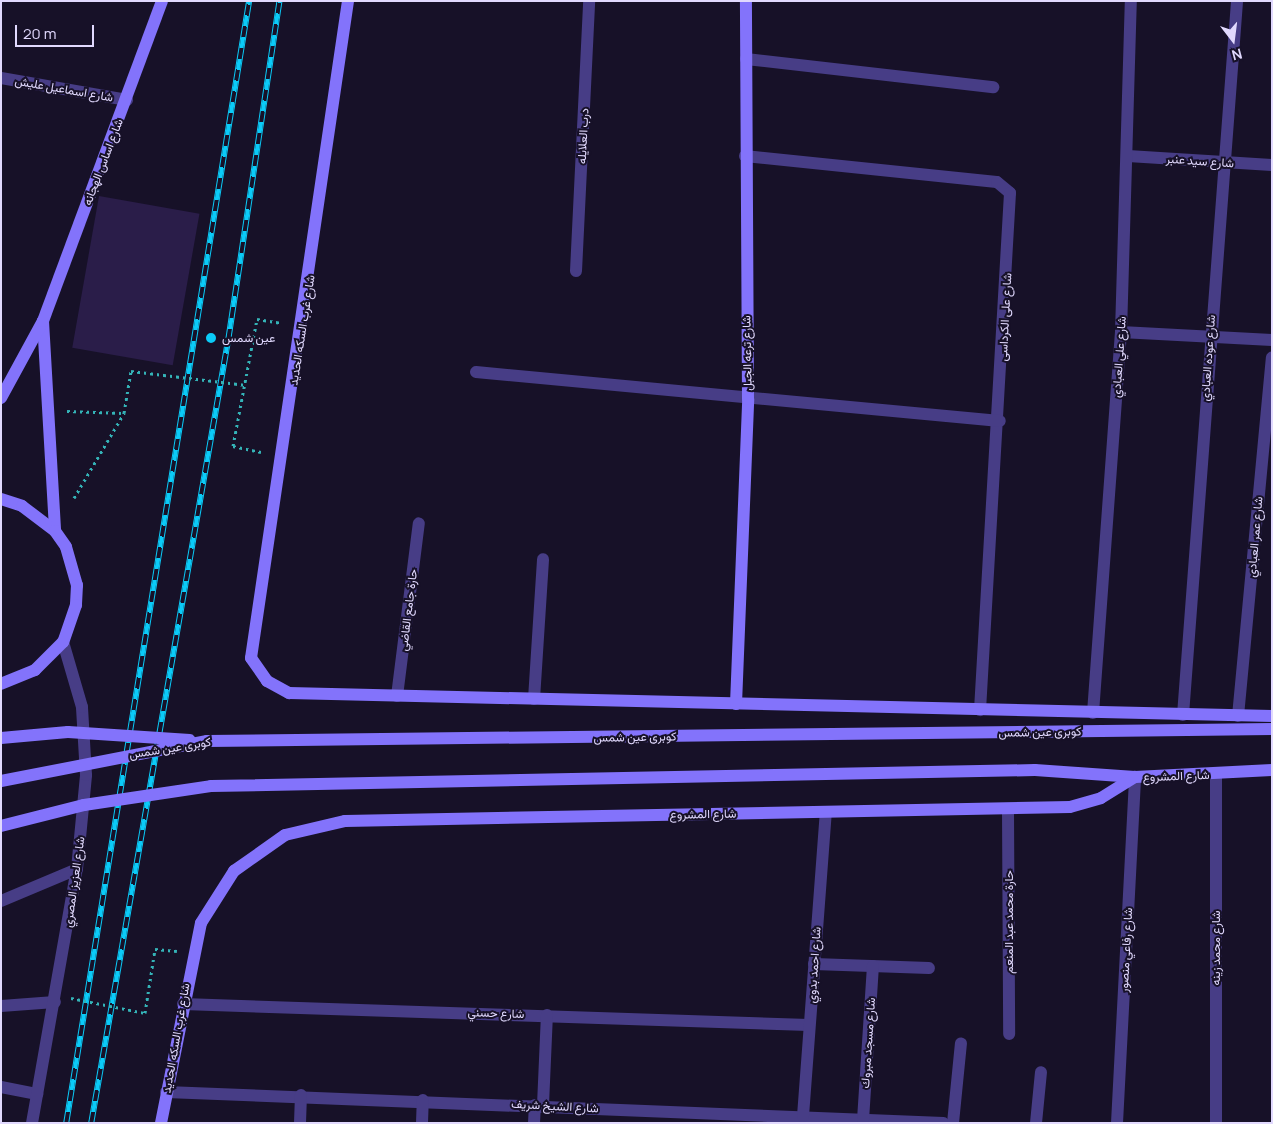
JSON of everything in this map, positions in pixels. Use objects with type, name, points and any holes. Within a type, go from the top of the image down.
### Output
[{"type":"street","name":"شارع اساس الهجانه","points":[[1,398],[43,321],[127,100],[162,1]]},
{"type":"street","name":"شارع غرب السكه الحديد","points":[[348,1],[251,658],[267,681],[289,693],[397,696]]},
{"type":"street","name":"درب العلايله","points":[[576,271],[589,1]]},
{"type":"street","name":"شارع ترعه الجبل","points":[[736,704],[748,399],[745,156],[746,1]]},
{"type":"street","name":"شارع علي العبادي","points":[[1093,713],[1121,332],[1132,1]]},
{"type":"street","name":"شارع عوده العبادي","points":[[1183,715],[1209,337],[1237,1]]},
{"type":"street","points":[[746,59],[993,87]]},
{"type":"street","name":"شارع اسماعيل عليش","points":[[1,78],[127,100]]},
{"type":"street","name":"شارع على الكرداسى","points":[[745,156],[997,182],[1004,187],[1012,201],[1000,421],[980,710]]},
{"type":"street","name":"شارع سيد عنبر","points":[[1128,156],[1272,165]]},
{"type":"street","name":"شارع اساس الهجانه","points":[[43,321],[55,531]]},
{"type":"street","points":[[1121,332],[1272,340]]},
{"type":"street","name":"شارع عمر العبادي","points":[[1238,716],[1272,358]]},
{"type":"street","points":[[476,372],[748,399],[1000,421]]},
{"type":"street","points":[[1,499],[28,510],[55,531],[66,547],[77,585],[76,605],[63,642],[35,670],[1,684]]},
{"type":"street","name":"حارة جامع القاضي","points":[[397,696],[419,524]]},
{"type":"street","points":[[534,699],[543,559]]},
{"type":"street","name":"شارع العزيز المصري","points":[[32,1123],[78,869],[86,741],[74,674],[63,642]]},
{"type":"street","points":[[397,696],[1272,716]]},
{"type":"street","name":"كوبرى عين شمس","points":[[1,781],[207,741],[1272,729]]},
{"type":"street","points":[[1,738],[68,732],[207,741]]},
{"type":"street","points":[[1,826],[84,805],[211,786],[1035,770],[1135,777]]},
{"type":"street","name":"شارع المشروع","points":[[192,953],[201,922],[234,871],[258,850],[314,825],[437,817],[826,813],[1070,807],[1101,798],[1135,777],[1272,770]]},
{"type":"street","name":"شارع محمد زينه","points":[[1216,774],[1216,1123]]},
{"type":"street","name":"شارع رفاعي منصور","points":[[1117,1123],[1135,777]]},
{"type":"street","name":"حارة محمد عبد المنعم","points":[[1008,810],[1009,1034]]},
{"type":"street","name":"شارع احمد بدوي","points":[[803,1116],[826,813]]},
{"type":"street","points":[[1,901],[78,869]]},
{"type":"street","name":"شارع غرب السكه الحديد","points":[[161,1123],[192,953]]},
{"type":"street","points":[[814,964],[929,968]]},
{"type":"street","name":"شارع مسجد مبروك","points":[[861,1121],[873,966]]},
{"type":"street","points":[[1,1006],[55,1002]]},
{"type":"street","name":"شارع حسني","points":[[183,1004],[809,1024]]},
{"type":"street","points":[[534,1123],[539,1105],[546,1015]]},
{"type":"street","points":[[953,1123],[961,1043]]},
{"type":"street","points":[[1036,1123],[1041,1072]]},
{"type":"street","points":[[1,1087],[37,1094]]},
{"type":"street","name":"شارع الشيخ شريف","points":[[166,1092],[539,1105],[723,1119],[803,1116],[861,1121],[943,1123]]},
{"type":"street","points":[[300,1123],[301,1096]]},
{"type":"street","points":[[422,1123],[423,1100]]},
{"type":"path","points":[[257,319],[233,446],[282,456]]},
{"type":"path","points":[[55,531],[124,413],[131,371],[246,385]]},
{"type":"path","points":[[48,411],[124,413]]},
{"type":"path","points":[[71,998],[145,1013],[155,949]]},
{"type":"building","points":[[99,196],[199,214],[173,365],[72,348]]},
{"type":"railway","points":[[66,1123],[249,1]]},
{"type":"railway","points":[[91,1123],[228,340],[279,1]]},
{"type":"place","name":"عين شمس","points":[[211,338]]}]
